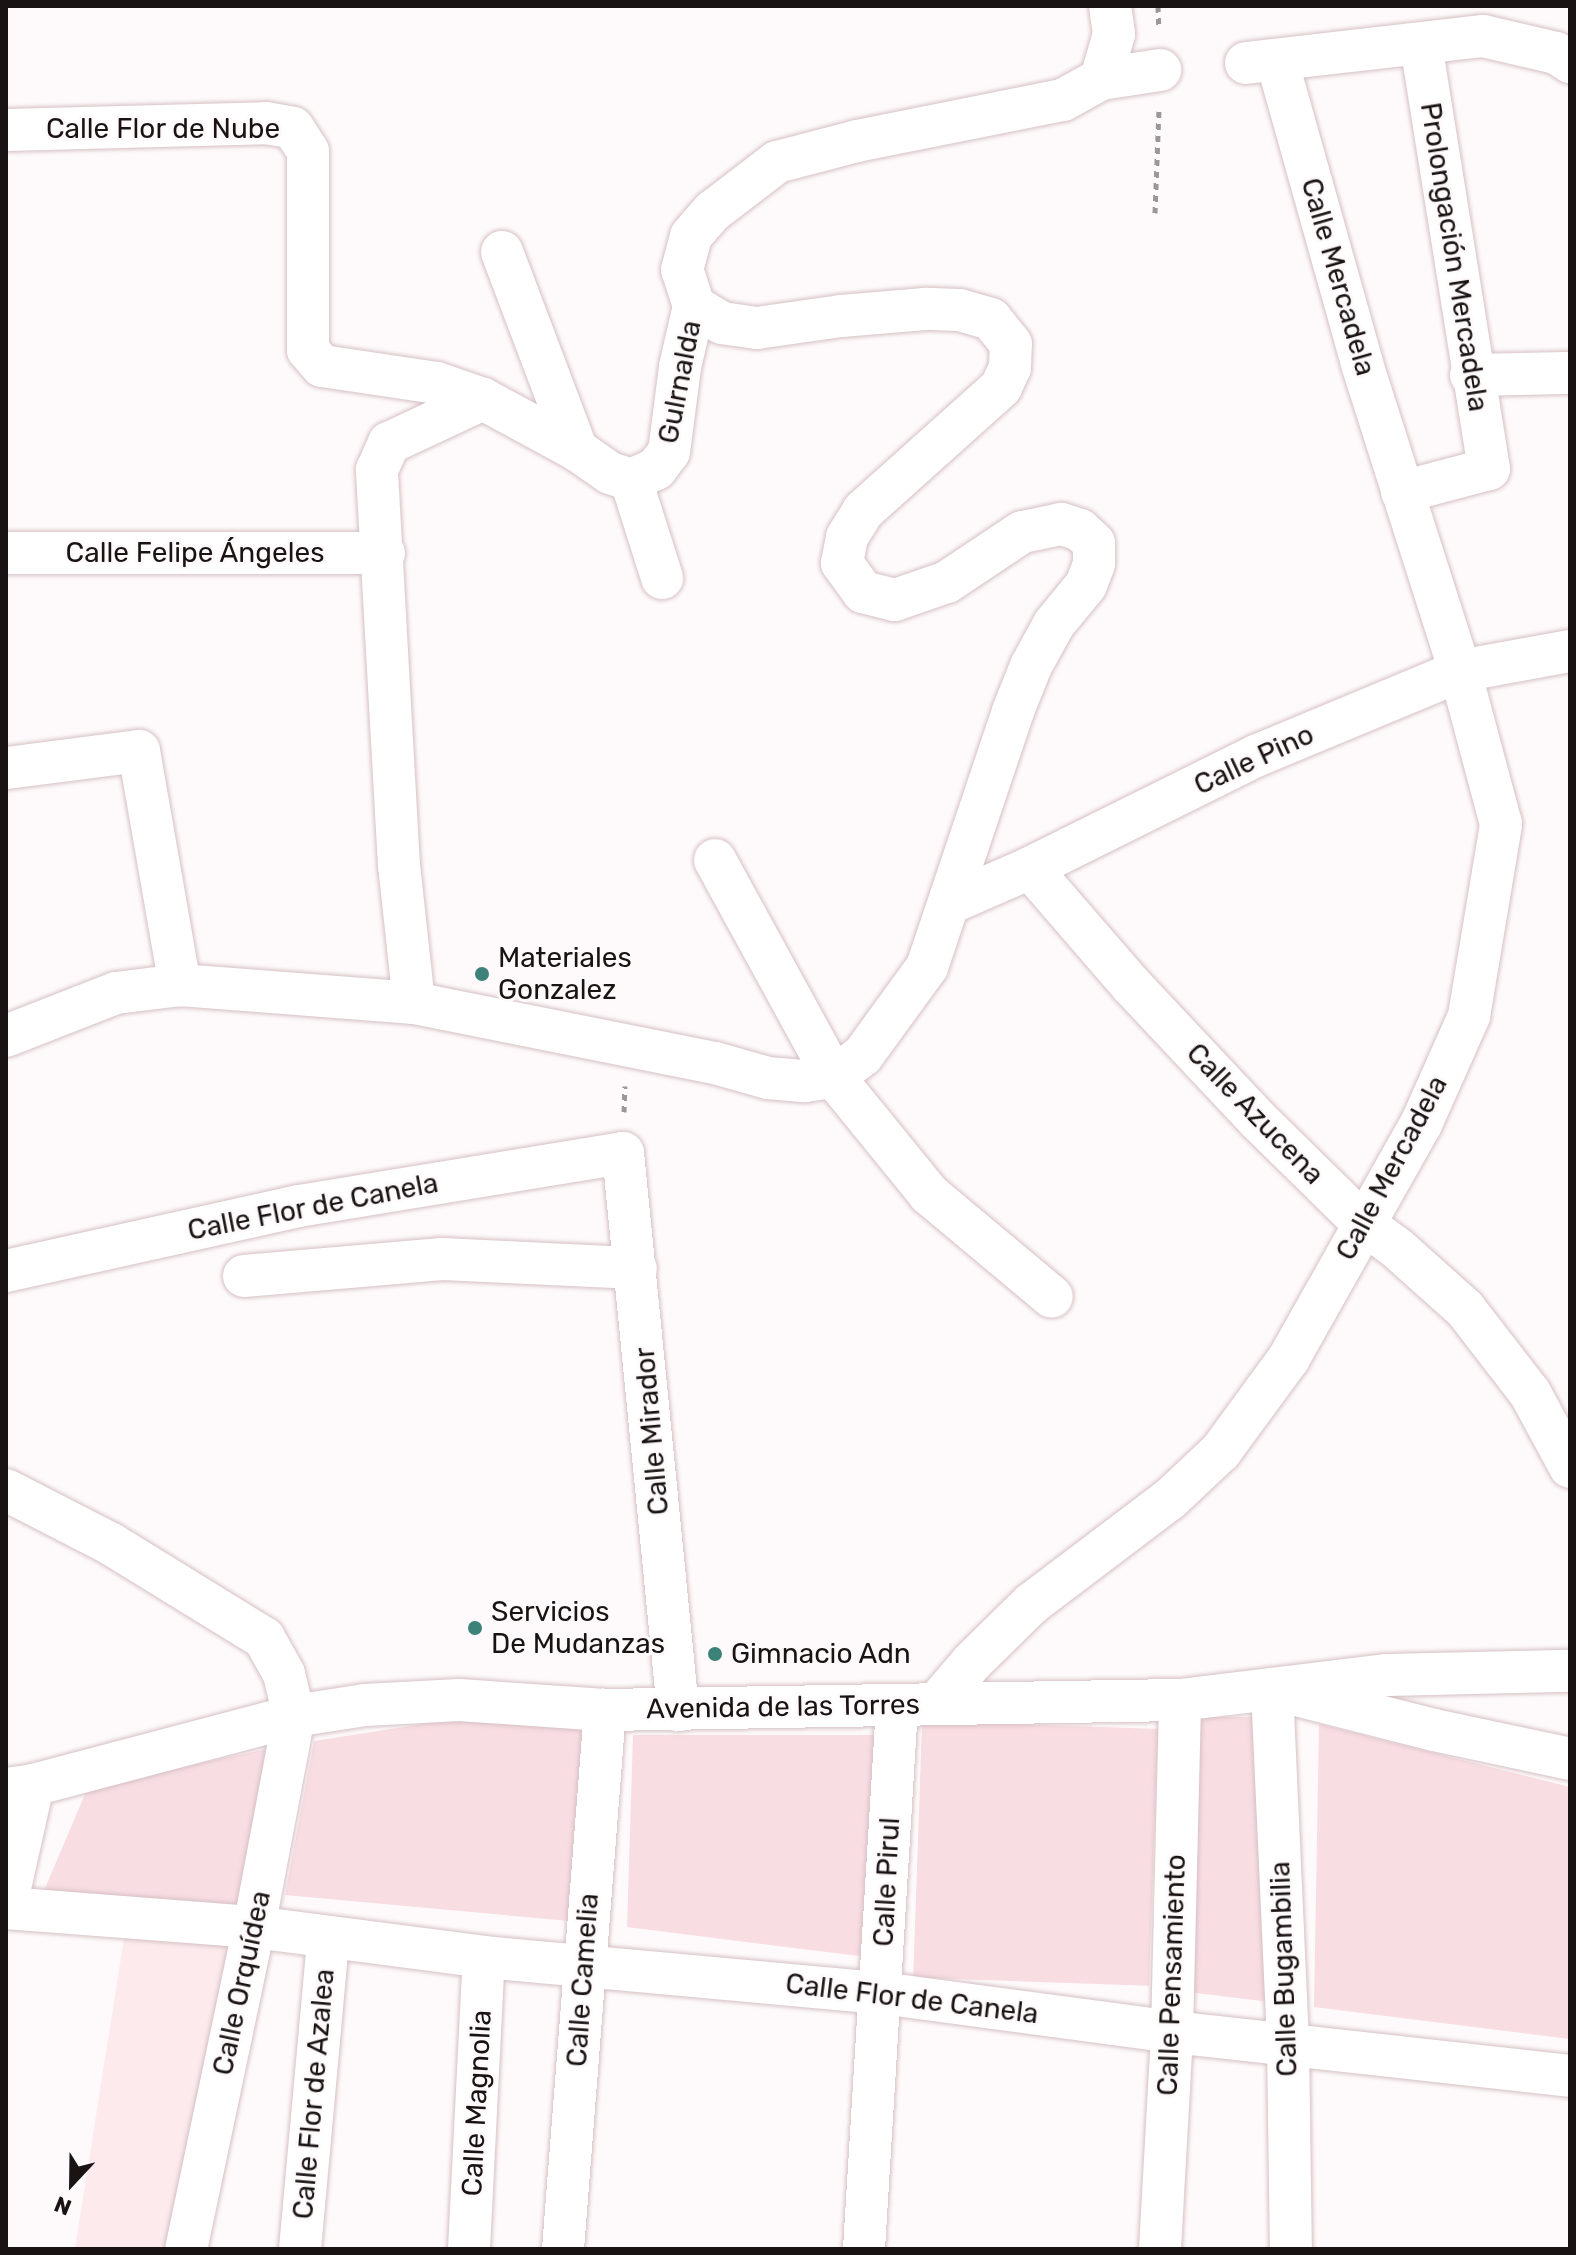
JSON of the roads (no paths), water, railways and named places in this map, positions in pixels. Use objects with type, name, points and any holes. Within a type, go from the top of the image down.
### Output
[{"type":"street","points":[[1101,79],[1114,34],[1110,6]]},
{"type":"street","points":[[1421,46],[1483,36],[1556,53],[1570,62]]},
{"type":"street","name":"Calle Mercadela","points":[[917,1705],[972,1662],[1031,1604],[1170,1499],[1221,1451],[1289,1358],[1421,1124],[1469,1016],[1501,824],[1460,671],[1261,62],[1421,46]]},
{"type":"street","name":"Prolongación Mercadela","points":[[1402,492],[1489,469],[1471,375],[1421,46]]},
{"type":"street","points":[[6,1036],[116,993],[180,985],[414,1003],[627,1045],[768,1078],[805,1081],[834,1077],[863,1055],[927,967],[1013,711],[1031,666],[1054,624],[1086,585],[1094,564],[1094,543],[1080,530],[1061,524],[1022,532],[947,582],[895,600],[863,592],[842,563],[847,537],[863,511],[1001,387],[1010,368],[1011,344],[991,319],[959,310],[925,309],[841,316],[757,328],[722,323],[694,306],[682,270],[691,236],[713,211],[777,162],[857,141],[1063,100],[1101,79],[1160,70]]},
{"type":"street","name":"Calle Flor de Nube","points":[[6,130],[266,123],[293,128],[308,151],[308,350],[322,366],[437,383],[483,399]]},
{"type":"street","points":[[502,252],[577,450]]},
{"type":"street","name":"Gulrnalda","points":[[631,480],[656,469],[669,452],[680,367],[694,306]]},
{"type":"street","points":[[1471,375],[1570,373]]},
{"type":"street","points":[[414,1003],[399,866],[377,470],[389,443],[483,399],[577,450],[610,473],[631,480],[662,578]]},
{"type":"street","name":"Calle Felipe Ángeles","points":[[6,553],[384,553]]},
{"type":"street","name":"Calle Pino","points":[[950,903],[1030,868],[1258,755],[1460,671],[1570,651]]},
{"type":"street","points":[[6,768],[139,751],[180,985]]},
{"type":"street","points":[[715,860],[834,1077],[929,1194],[1052,1297]]},
{"type":"street","name":"Calle Azucena","points":[[1030,868],[1142,997],[1257,1119],[1363,1223],[1398,1249],[1465,1309],[1530,1393],[1570,1467]]},
{"type":"street","name":"Calle Mirador","points":[[623,1153],[678,1710]]},
{"type":"street","name":"Calle Flor de Canela","points":[[6,1271],[299,1206],[623,1153]]},
{"type":"street","points":[[244,1276],[442,1259],[636,1268]]},
{"type":"street","points":[[6,1490],[111,1544],[264,1638],[284,1674],[294,1716]]},
{"type":"street","name":"Avenida de las Torres","points":[[19,1787],[294,1716],[365,1705],[459,1700],[605,1710],[678,1710],[1180,1700],[1387,1675],[1570,1671]]},
{"type":"street","points":[[1272,1689],[1434,1730],[1570,1759]]},
{"type":"street","name":"Calle Bugambilia","points":[[1272,1689],[1288,2043],[1291,2249]]},
{"type":"street","name":"Calle Pensamiento","points":[[1160,2249],[1172,2032],[1180,1700]]},
{"type":"street","name":"Calle Pirul","points":[[864,2249],[881,1993],[917,1705]]},
{"type":"street","name":"Calle Camelia","points":[[563,2249],[605,1710]]},
{"type":"street","name":"Calle Orquídea","points":[[186,2249],[254,1927],[294,1716]]},
{"type":"street","points":[[6,1907],[19,1787]]},
{"type":"street","name":"Calle Flor de Canela","points":[[6,1907],[254,1927],[484,1957],[881,1993],[1172,2032],[1570,2076]]},
{"type":"street","name":"Calle Flor de Azalea","points":[[300,2249],[328,1939]]},
{"type":"street","name":"Calle Magnolia","points":[[469,2249],[484,1957]]},
{"type":"place","name":"Materiales Gonzalez","points":[[482,974]]},
{"type":"place","name":"Servicios De Mudanzas","points":[[475,1628]]},
{"type":"place","name":"Gimnacio Adn","points":[[715,1654]]}]
